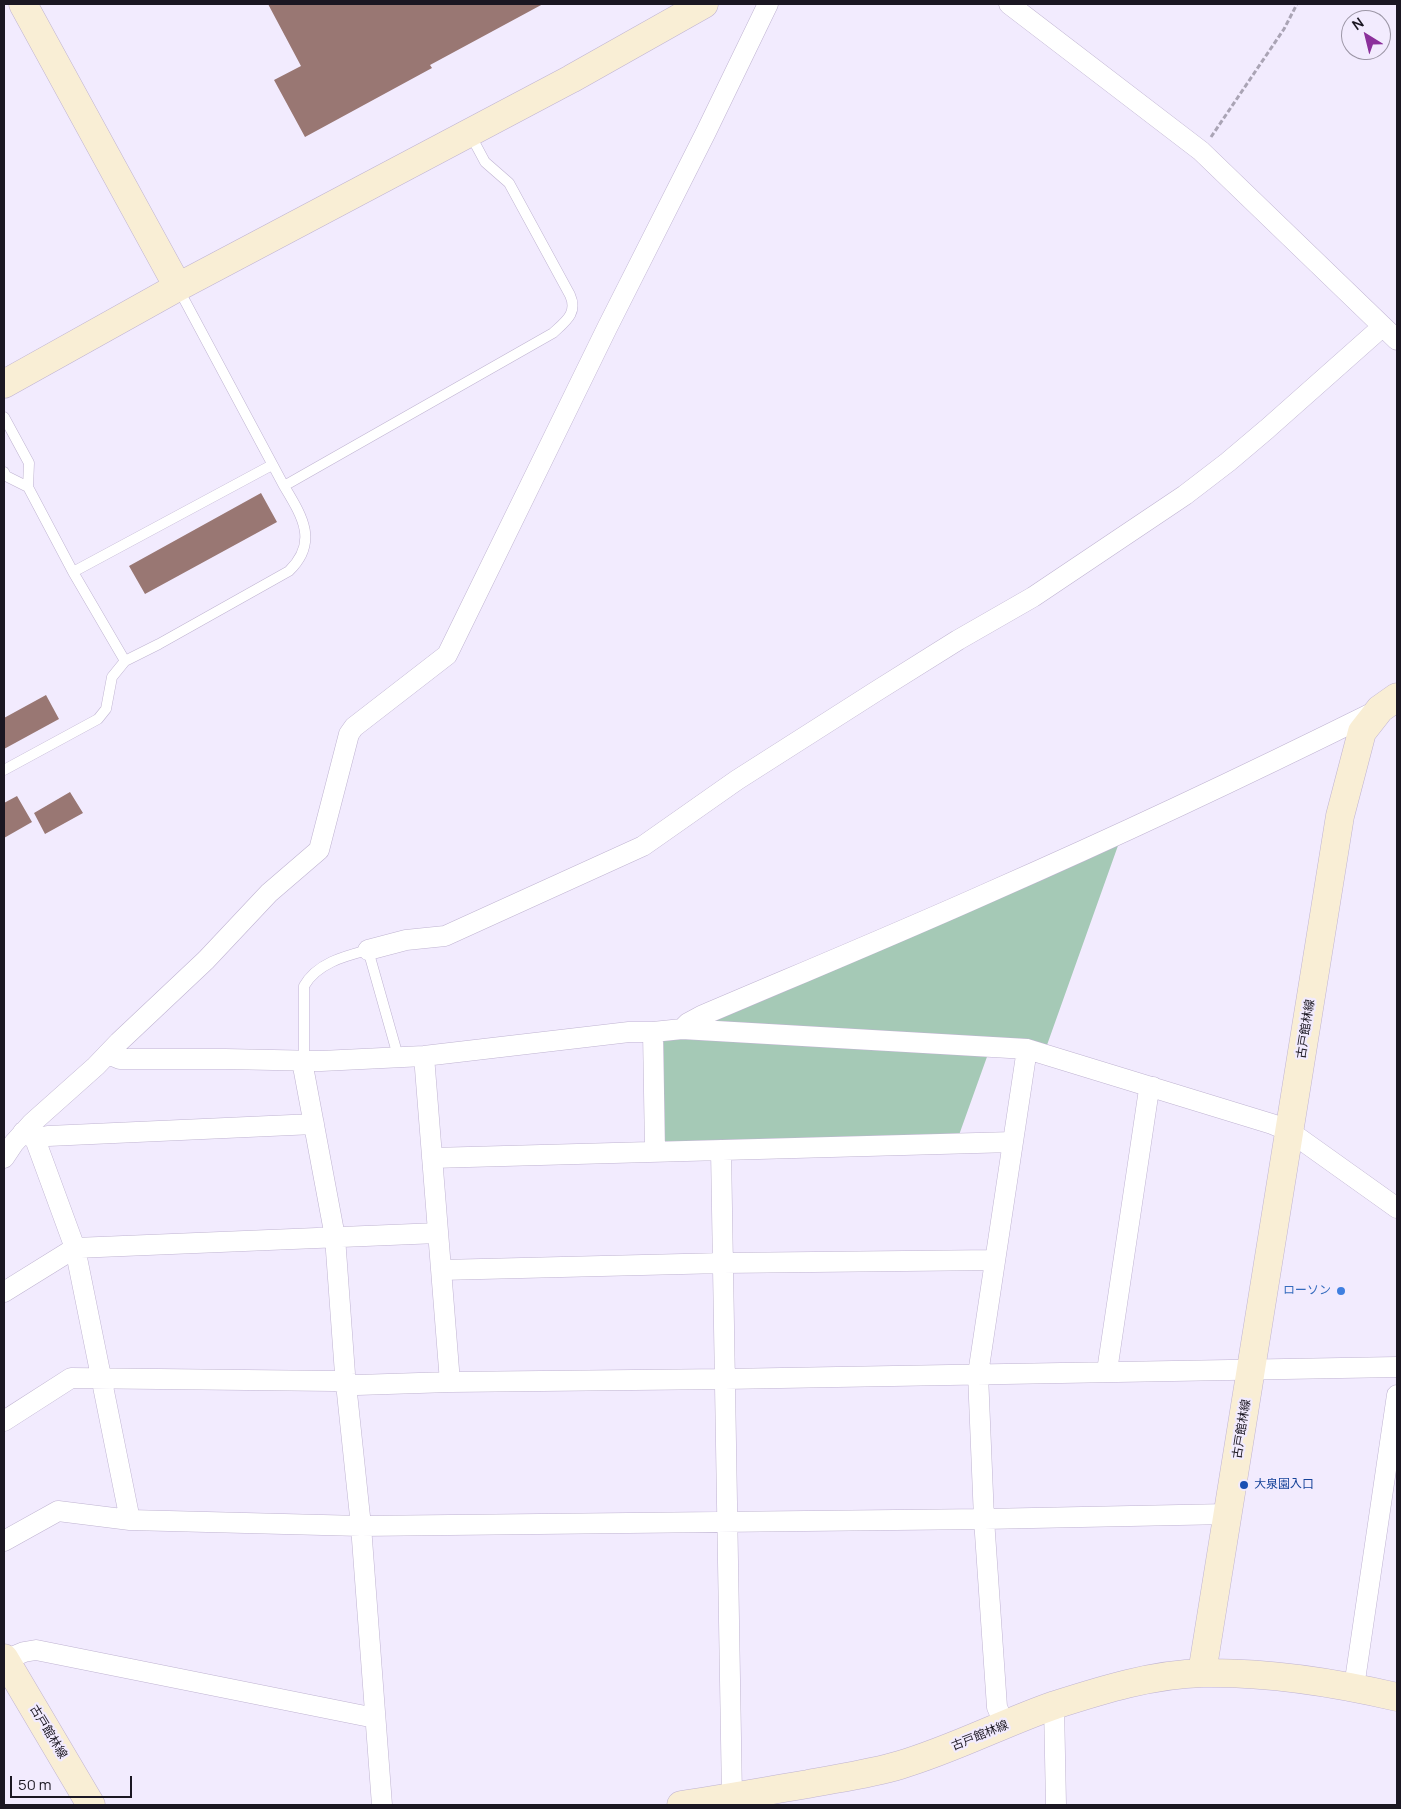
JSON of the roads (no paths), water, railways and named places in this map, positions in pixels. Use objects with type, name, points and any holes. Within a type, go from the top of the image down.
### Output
[{"type":"main road","points":[[23,4],[178,287]]},
{"type":"main road","points":[[4,384],[178,287],[469,133],[697,6]]},
{"type":"main road","name":"古戸館林線","points":[[681,1805],[733,1801],[900,1765],[931,1755],[1054,1706],[1132,1683],[1162,1677],[1202,1673],[1340,816],[1362,732],[1389,703]]},
{"type":"main road","name":"古戸館林線","points":[[4,1659],[91,1805]]},
{"type":"main road","points":[[1202,1673],[1300,1678],[1354,1687],[1397,1697]]},
{"type":"street","points":[[4,1158],[206,960],[269,893],[319,850],[349,734],[354,727],[447,654],[768,4]]},
{"type":"street","points":[[1009,4],[1201,151],[1397,340]]},
{"type":"street","points":[[368,950],[406,940],[445,936],[643,846],[736,780],[933,656],[1034,597],[1185,494],[1228,462],[1267,429],[1382,327]]},
{"type":"street","points":[[682,1029],[688,1023],[701,1016],[989,893],[1120,833],[1271,762],[1389,703]]},
{"type":"street","points":[[108,1054],[120,1059],[302,1061],[424,1056],[629,1032],[682,1029],[1027,1049],[1272,1124],[1289,1132],[1397,1208]]},
{"type":"street","points":[[653,1032],[654,1151]]},
{"type":"street","points":[[1005,1726],[997,1707],[984,1519],[978,1374],[1027,1049]]},
{"type":"street","points":[[424,1056],[450,1382]]},
{"type":"street","points":[[302,1061],[335,1237],[361,1526],[382,1805]]},
{"type":"street","points":[[1107,1371],[1148,1096],[1153,1087]]},
{"type":"street","points":[[29,1135],[48,1136],[314,1124]]},
{"type":"street","points":[[29,1135],[75,1248],[130,1520]]},
{"type":"street","points":[[432,1158],[1013,1142]]},
{"type":"street","points":[[721,1150],[733,1801]]},
{"type":"street","points":[[4,1292],[75,1248],[438,1233]]},
{"type":"street","points":[[441,1270],[723,1263],[995,1260]]},
{"type":"street","points":[[4,1421],[71,1378],[334,1382],[357,1385],[1397,1367]]},
{"type":"street","points":[[1354,1687],[1397,1395]]},
{"type":"street","points":[[4,1541],[58,1511],[130,1520],[361,1526],[984,1519],[1228,1514]]},
{"type":"street","points":[[4,1659],[36,1650],[375,1718]]},
{"type":"street","points":[[1054,1706],[1056,1805]]},
{"type":"lane","points":[[284,486],[553,333],[564,324],[573,312],[574,303],[509,183],[485,162],[469,133]]},
{"type":"lane","points":[[4,770],[98,719],[106,709],[112,677],[125,660],[159,644],[289,571],[299,562],[305,550],[306,532],[297,508],[178,287]]},
{"type":"lane","points":[[4,417],[29,463],[28,487],[73,572],[125,660]]},
{"type":"lane","points":[[73,572],[272,464]]},
{"type":"lane","points":[[4,476],[28,487]]},
{"type":"lane","points":[[302,1061],[304,1052],[304,986],[320,968],[333,961],[368,950],[396,1049],[396,1057]]},
{"type":"place","name":"ローソン","points":[[1341,1291]]},
{"type":"place","name":"大泉園入口","points":[[1244,1485]]}]
